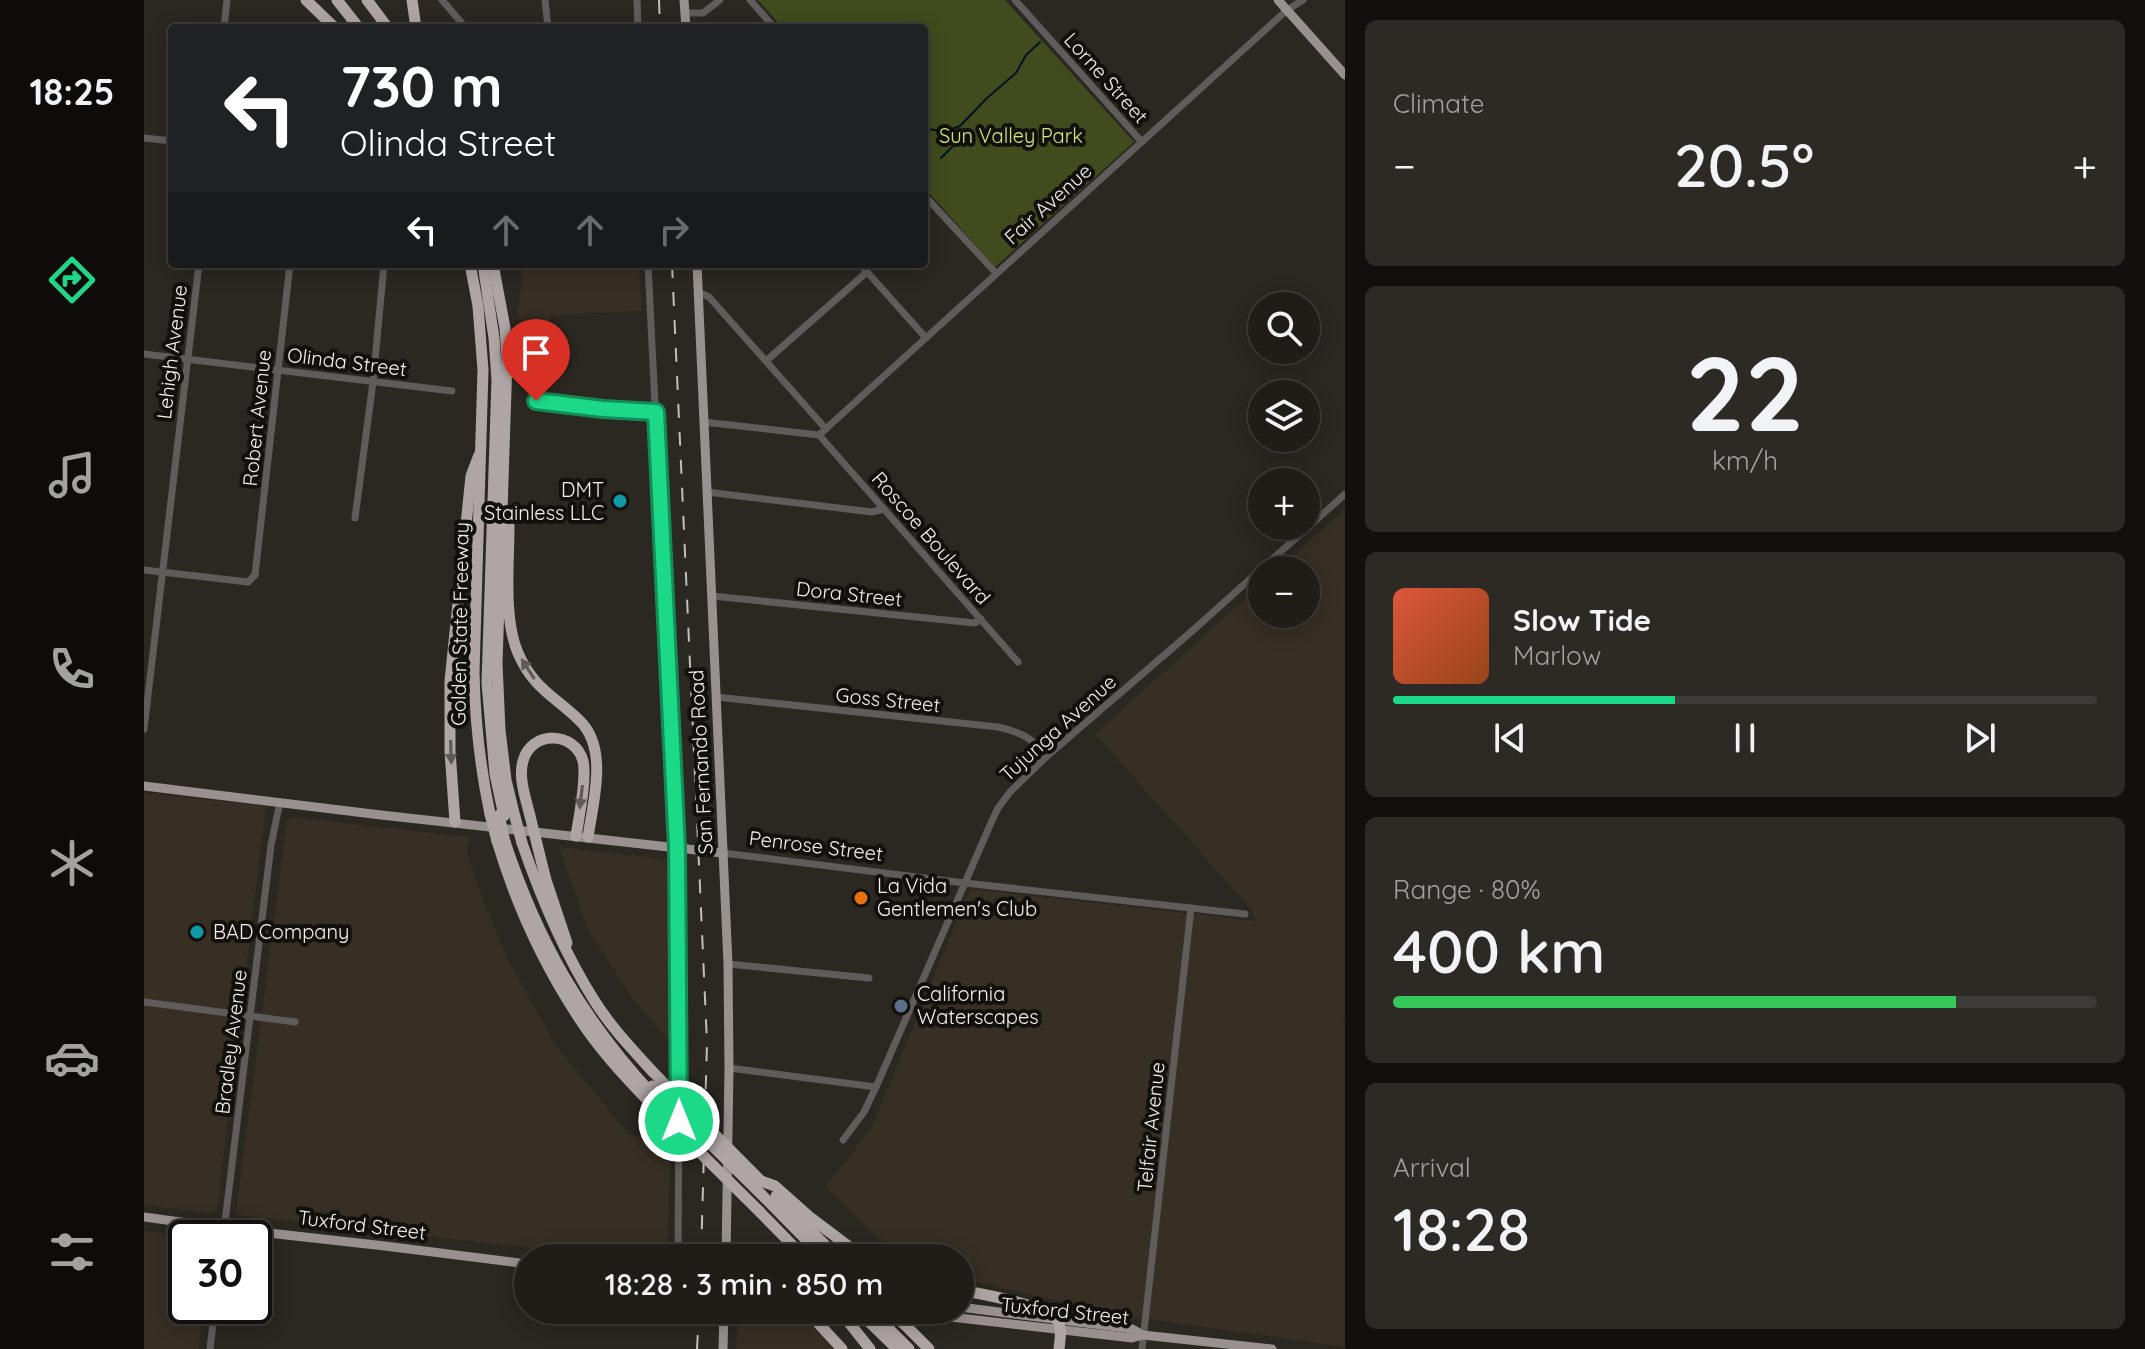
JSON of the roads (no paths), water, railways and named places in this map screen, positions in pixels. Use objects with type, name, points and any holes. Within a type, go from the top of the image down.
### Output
[{"type":"highway","points":[[306,0],[331,24]]},
{"type":"highway","points":[[337,0],[356,24]]},
{"type":"highway","points":[[367,0],[385,24]]},
{"type":"highway","points":[[412,0],[415,24]]},
{"type":"highway","name":"Golden State Freeway","points":[[471,268],[483,356],[474,684],[480,756],[509,842],[572,961],[611,1024],[653,1072],[824,1244]]},
{"type":"highway","points":[[482,268],[494,338],[497,380],[487,683],[502,815]]},
{"type":"highway","name":"Golden State Freeway","points":[[494,268],[505,328],[507,359],[497,664],[506,780],[502,815],[509,842],[504,866],[528,925],[569,1002],[607,1055],[761,1203],[771,1223],[791,1244]]},
{"type":"highway","points":[[455,822],[450,751],[450,681],[471,476],[482,447]]},
{"type":"highway","points":[[504,473],[509,521],[509,621],[512,637],[523,664],[537,684],[583,723],[595,748],[596,776],[582,836]]},
{"type":"highway","points":[[572,961],[546,880],[522,782],[524,756],[538,741],[562,738],[578,751],[584,767],[582,836]]},
{"type":"highway","points":[[509,842],[528,894],[573,984],[652,1095],[803,1244]]},
{"type":"highway","points":[[761,1181],[775,1186],[845,1244]]},
{"type":"highway","points":[[761,1203],[808,1244]]},
{"type":"highway","points":[[771,1223],[785,1244]]},
{"type":"highway","points":[[974,1293],[1037,1309],[1058,1325],[1059,1349]]},
{"type":"highway","points":[[819,1324],[842,1349]]},
{"type":"highway","points":[[851,1324],[870,1349]]},
{"type":"highway","points":[[874,1324],[897,1349]]},
{"type":"highway","points":[[892,1324],[909,1349]]},
{"type":"highway","points":[[894,1324],[916,1349]]},
{"type":"highway","points":[[904,1324],[929,1349]]},
{"type":"main road","points":[[684,0],[686,24]]},
{"type":"main road","points":[[1278,0],[1345,75]]},
{"type":"main road","name":"San Fernando Road","points":[[697,268],[728,964],[726,1244]]},
{"type":"main road","name":"Penrose Street","points":[[144,786],[723,853]]},
{"type":"main road","name":"Tuxford Street","points":[[144,1217],[168,1222]]},
{"type":"main road","name":"Tuxford Street","points":[[272,1238],[514,1263]]},
{"type":"main road","name":"Tuxford Street","points":[[974,1309],[1132,1338],[1143,1335],[1272,1349]]},
{"type":"main road","points":[[982,1321],[987,1315],[1007,1313]]},
{"type":"main road","name":"Tuxford Street","points":[[974,1320],[1058,1325]]},
{"type":"main road","points":[[723,1349],[724,1324]]},
{"type":"street","points":[[224,24],[227,0]]},
{"type":"street","points":[[442,0],[463,24]]},
{"type":"street","points":[[545,0],[548,24]]},
{"type":"street","points":[[637,0],[638,24]]},
{"type":"street","points":[[685,13],[703,13],[720,0]]},
{"type":"street","points":[[750,0],[771,24]]},
{"type":"street","name":"Lorne Street","points":[[1015,0],[1141,141]]},
{"type":"street","name":"Fair Avenue","points":[[822,432],[1141,141],[1287,10],[1303,0]]},
{"type":"street","points":[[144,138],[168,141]]},
{"type":"street","points":[[928,199],[996,273]]},
{"type":"street","name":"Lehigh Avenue","points":[[144,729],[199,268]]},
{"type":"street","name":"Robert Avenue","points":[[162,572],[248,582],[255,575],[290,268]]},
{"type":"street","points":[[355,518],[373,382],[384,268]]},
{"type":"street","name":"San Fernando Road","points":[[648,268],[677,848],[678,1244]]},
{"type":"street","points":[[864,268],[926,338]]},
{"type":"street","points":[[766,361],[867,272]]},
{"type":"street","name":"Roscoe Boulevard","points":[[698,292],[709,297],[766,361],[884,509],[1018,662]]},
{"type":"street","name":"Olinda Street","points":[[144,354],[452,391]]},
{"type":"street","points":[[536,401],[628,412],[656,412]]},
{"type":"street","points":[[704,422],[822,432]]},
{"type":"street","points":[[707,492],[872,512],[884,509]]},
{"type":"street","name":"Tujunga Avenue","points":[[843,1140],[864,1112],[876,1087],[998,808],[1010,792],[1345,494]]},
{"type":"street","points":[[144,570],[162,572]]},
{"type":"street","name":"Dora Street","points":[[712,596],[975,623],[981,619]]},
{"type":"street","name":"Goss Street","points":[[716,697],[998,727],[1029,737],[1047,756]]},
{"type":"street","name":"Bradley Avenue","points":[[225,1220],[271,845],[280,802]]},
{"type":"street","name":"Penrose Street","points":[[723,853],[1245,914]]},
{"type":"street","name":"Telfair Avenue","points":[[1142,1349],[1191,908]]},
{"type":"street","points":[[728,964],[869,978]]},
{"type":"street","points":[[144,1002],[295,1022]]},
{"type":"street","points":[[729,1068],[876,1087]]},
{"type":"street","points":[[210,1349],[213,1324]]},
{"type":"waterway","points":[[928,129],[944,132],[960,126],[1016,73],[1026,55],[1040,42]]},
{"type":"waterway","points":[[941,158],[953,146],[951,133]]},
{"type":"railway","points":[[659,0],[660,24]]},
{"type":"railway","points":[[672,268],[707,1043],[701,1244]]},
{"type":"railway","points":[[697,1349],[698,1324]]},
{"type":"place","name":"DMT Stainless LLC","points":[[620,501]]},
{"type":"place","name":"La Vida Gentlemen's Club","points":[[861,898]]},
{"type":"place","name":"BAD Company","points":[[197,932]]},
{"type":"place","name":"California Waterscapes","points":[[901,1006]]},
{"type":"park label","name":"Sun Valley Park","points":[[1011,136]]}]
